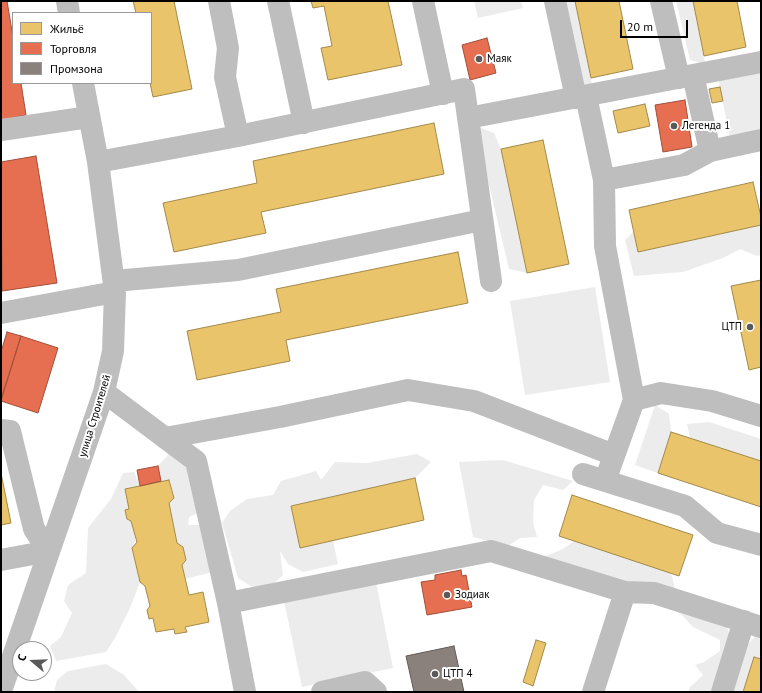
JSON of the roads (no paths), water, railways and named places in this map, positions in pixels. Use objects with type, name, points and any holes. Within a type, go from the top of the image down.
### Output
[{"type":"street","points":[[67,1],[70,12]]},
{"type":"street","points":[[219,1],[228,48],[225,77],[238,136]]},
{"type":"street","points":[[278,1],[304,122]]},
{"type":"street","points":[[423,1],[443,94]]},
{"type":"street","points":[[555,1],[604,180],[605,246],[634,400],[605,481]]},
{"type":"street","points":[[661,1],[710,151]]},
{"type":"street","points":[[468,118],[761,62]]},
{"type":"street","name":"улица Строителей","points":[[1,691],[10,638],[49,551],[104,392],[113,351],[114,287],[98,162],[83,84]]},
{"type":"street","points":[[98,162],[238,136],[464,89],[491,281]]},
{"type":"street","points":[[1,130],[89,117]]},
{"type":"street","points":[[604,180],[684,165],[710,151],[761,140]]},
{"type":"street","points":[[1,313],[114,287],[238,270],[482,220]]},
{"type":"street","points":[[165,438],[280,417],[408,390],[474,401],[614,454]]},
{"type":"street","points":[[104,392],[196,461],[228,603],[245,692]]},
{"type":"street","points":[[634,400],[661,393],[712,401],[761,416]]},
{"type":"street","points":[[1,430],[10,431],[34,528],[49,551],[1,560]]},
{"type":"street","points":[[583,474],[685,506],[717,533],[761,545]]},
{"type":"street","points":[[228,603],[491,551],[625,592],[654,593],[753,624],[722,692]]},
{"type":"street","points":[[593,692],[625,592]]},
{"type":"street","points":[[322,692],[365,682],[376,692]]},
{"type":"place","name":"Маяк","points":[[479,59]]},
{"type":"place","name":"Легенда 1","points":[[674,126]]},
{"type":"place","name":"ЦТП","points":[[750,327]]},
{"type":"place","name":"Зодиак","points":[[447,595]]},
{"type":"place","name":"ЦТП 4","points":[[435,674]]}]
